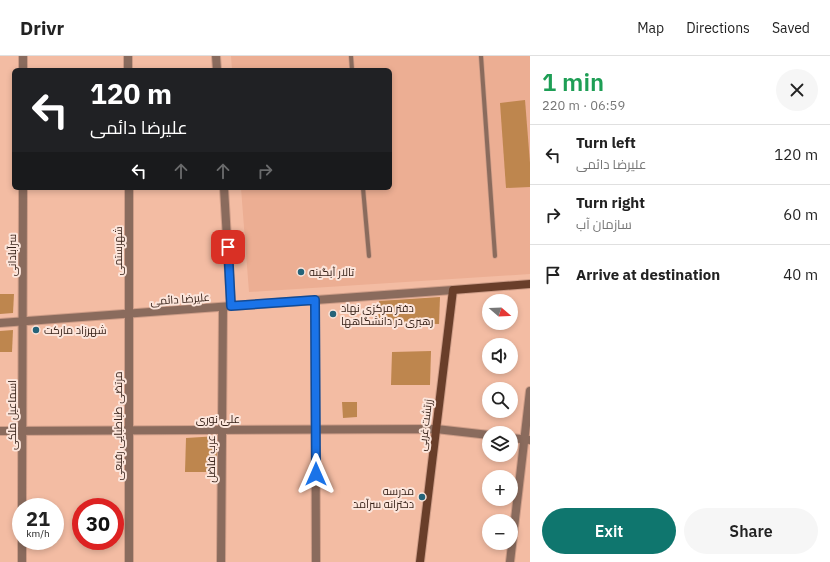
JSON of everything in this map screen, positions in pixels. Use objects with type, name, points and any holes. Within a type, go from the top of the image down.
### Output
[{"type":"main road","name":"علیرضا دائمی","points":[[453,290],[530,284]]},
{"type":"main road","name":"زرتشت غربی","points":[[420,562],[453,290]]},
{"type":"street","points":[[23,56],[23,68]]},
{"type":"street","points":[[128,56],[128,68]]},
{"type":"street","points":[[216,56],[217,68]]},
{"type":"street","name":"سرآبادانی","points":[[23,190],[23,322]]},
{"type":"street","name":"شهرستمی","points":[[128,190],[129,314]]},
{"type":"street","name":"عرب فاضل","points":[[221,562],[222,430],[227,307],[224,190]]},
{"type":"street","name":"علیرضا دائمی","points":[[0,323],[453,290]]},
{"type":"street","points":[[315,300],[316,562]]},
{"type":"street","name":"مرتضی طباطبایی رفیعی","points":[[129,314],[129,562]]},
{"type":"street","name":"اسماعیل ملکی","points":[[22,498],[23,322]]},
{"type":"street","points":[[510,562],[527,440],[530,391]]},
{"type":"street","name":"علی نوری","points":[[0,430],[436,429],[482,434]]},
{"type":"street","points":[[22,550],[22,562]]},
{"type":"lane","points":[[351,56],[352,68]]},
{"type":"lane","points":[[481,56],[495,256]]},
{"type":"lane","points":[[363,190],[369,256]]},
{"type":"shaded area","points":[[231,56],[530,56],[530,274],[249,292],[241,190],[392,190],[392,68],[232,68]]},
{"type":"building","points":[[525,100],[530,163],[530,187],[506,188],[500,103]]},
{"type":"building","points":[[0,294],[14,294],[13,313],[0,314]]},
{"type":"building","points":[[440,297],[439,324],[378,323],[379,301]]},
{"type":"building","points":[[13,330],[12,352],[0,352],[0,331]]},
{"type":"building","points":[[431,351],[430,385],[391,385],[392,352]]},
{"type":"building","points":[[342,402],[357,402],[357,417],[343,418]]},
{"type":"building","points":[[218,436],[217,472],[185,472],[186,438]]},
{"type":"place","name":"تالار آبگینه","points":[[301,272]]},
{"type":"place","name":"دفتر مرکزی نهاد رهبری در دانشگاهها","points":[[333,314]]},
{"type":"place","name":"شهرزاد مارکت","points":[[36,330]]},
{"type":"place","name":"مدرسه دخترانه سرآمد","points":[[422,497]]},
{"type":"route","points":[[228,247],[231,306],[315,300],[316,474]]}]
